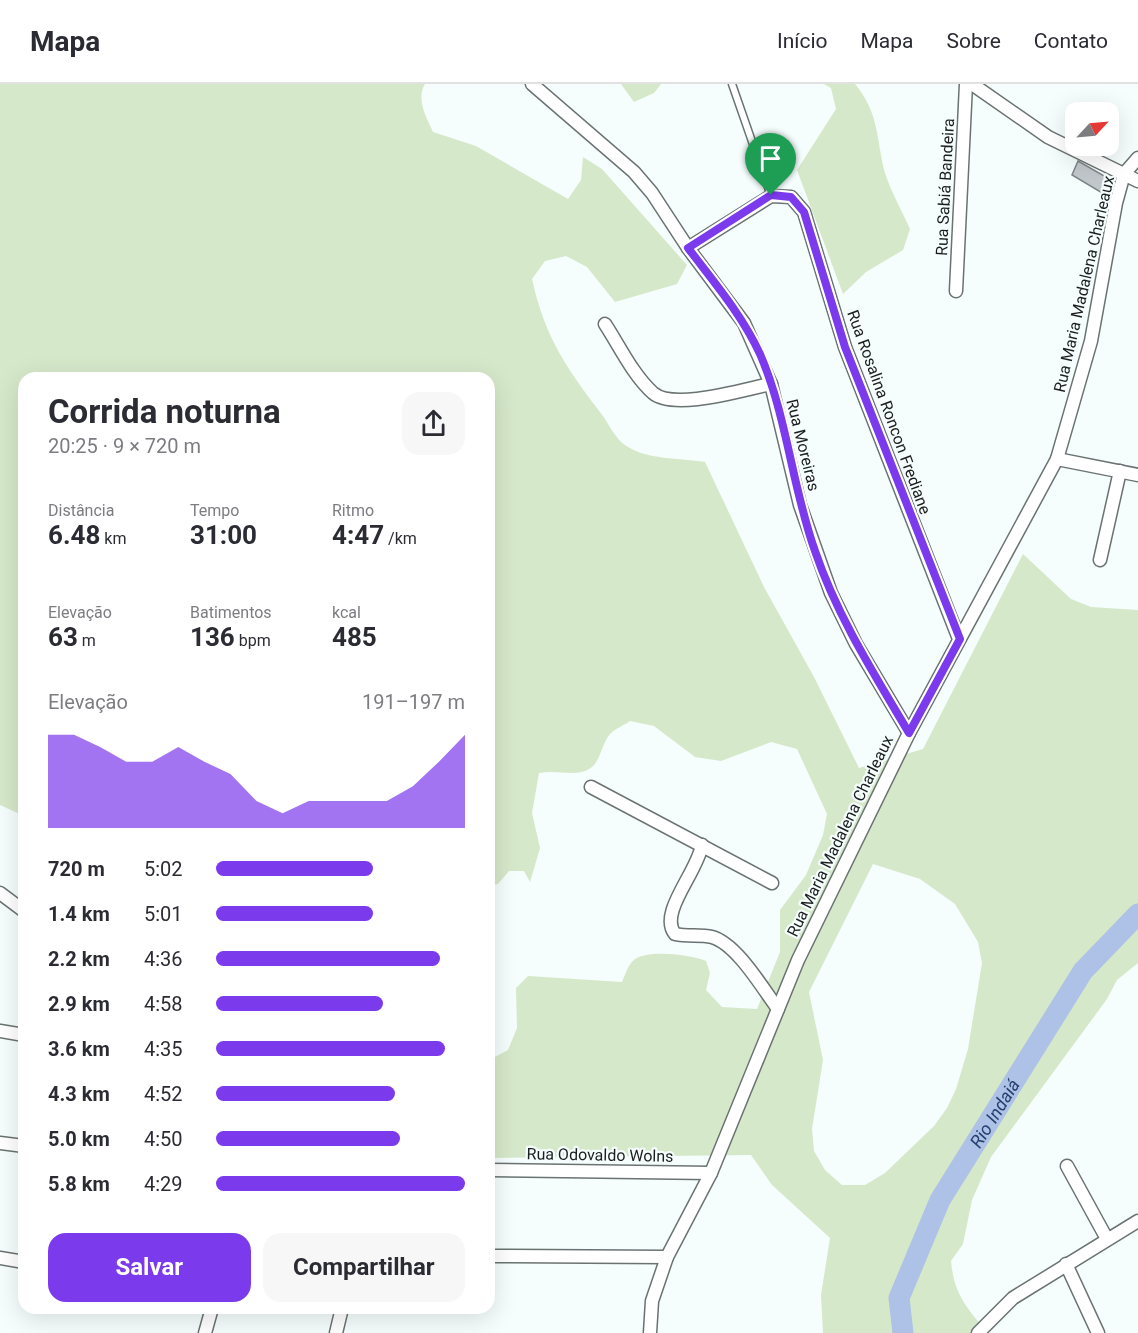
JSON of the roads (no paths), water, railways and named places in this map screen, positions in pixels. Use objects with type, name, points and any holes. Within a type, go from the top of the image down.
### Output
[{"type":"street","name":"Rua Moreiras","points":[[531,84],[634,172],[652,193],[688,248],[744,323],[771,384],[800,505],[819,562],[856,644],[909,733]]},
{"type":"street","name":"Rua Sabiá Bandeira","points":[[956,291],[966,84]]},
{"type":"street","points":[[972,84],[1047,137],[1138,181]]},
{"type":"street","name":"Rua Maria Madalena Charleaux","points":[[650,1333],[652,1301],[667,1257],[711,1173],[803,949],[909,733],[1057,459],[1091,341],[1110,227],[1124,174],[1138,158]]},
{"type":"street","points":[[688,248],[771,195]]},
{"type":"street","name":"Rua Rosalina Roncon Frediane","points":[[771,195],[791,197],[804,212],[845,347],[960,639]]},
{"type":"street","points":[[605,324],[654,394],[668,401],[716,396],[771,384]]},
{"type":"street","points":[[1057,459],[1138,475]]},
{"type":"street","points":[[1100,560],[1119,471]]},
{"type":"street","points":[[591,788],[772,883]]},
{"type":"street","points":[[702,845],[700,858],[670,913],[670,928],[675,934],[702,935],[722,942],[744,963],[778,1009]]},
{"type":"street","points":[[0,893],[18,906]]},
{"type":"street","points":[[0,1030],[18,1034]]},
{"type":"street","points":[[0,1143],[18,1145]]},
{"type":"street","points":[[1067,1166],[1107,1239]]},
{"type":"street","name":"Rua Odovaldo Wolns","points":[[495,1170],[711,1173]]},
{"type":"street","points":[[978,1333],[1013,1298],[1138,1221]]},
{"type":"street","points":[[495,1256],[667,1257]]},
{"type":"street","points":[[0,1258],[18,1261]]},
{"type":"street","points":[[1066,1264],[1098,1333]]},
{"type":"street","points":[[205,1333],[210,1314]]},
{"type":"street","points":[[336,1333],[341,1314]]},
{"type":"lane","points":[[732,84],[771,195]]},
{"type":"waterway","name":"Rio Indaiá","points":[[903,1333],[899,1298],[940,1200],[1083,971],[1138,914]]}]
